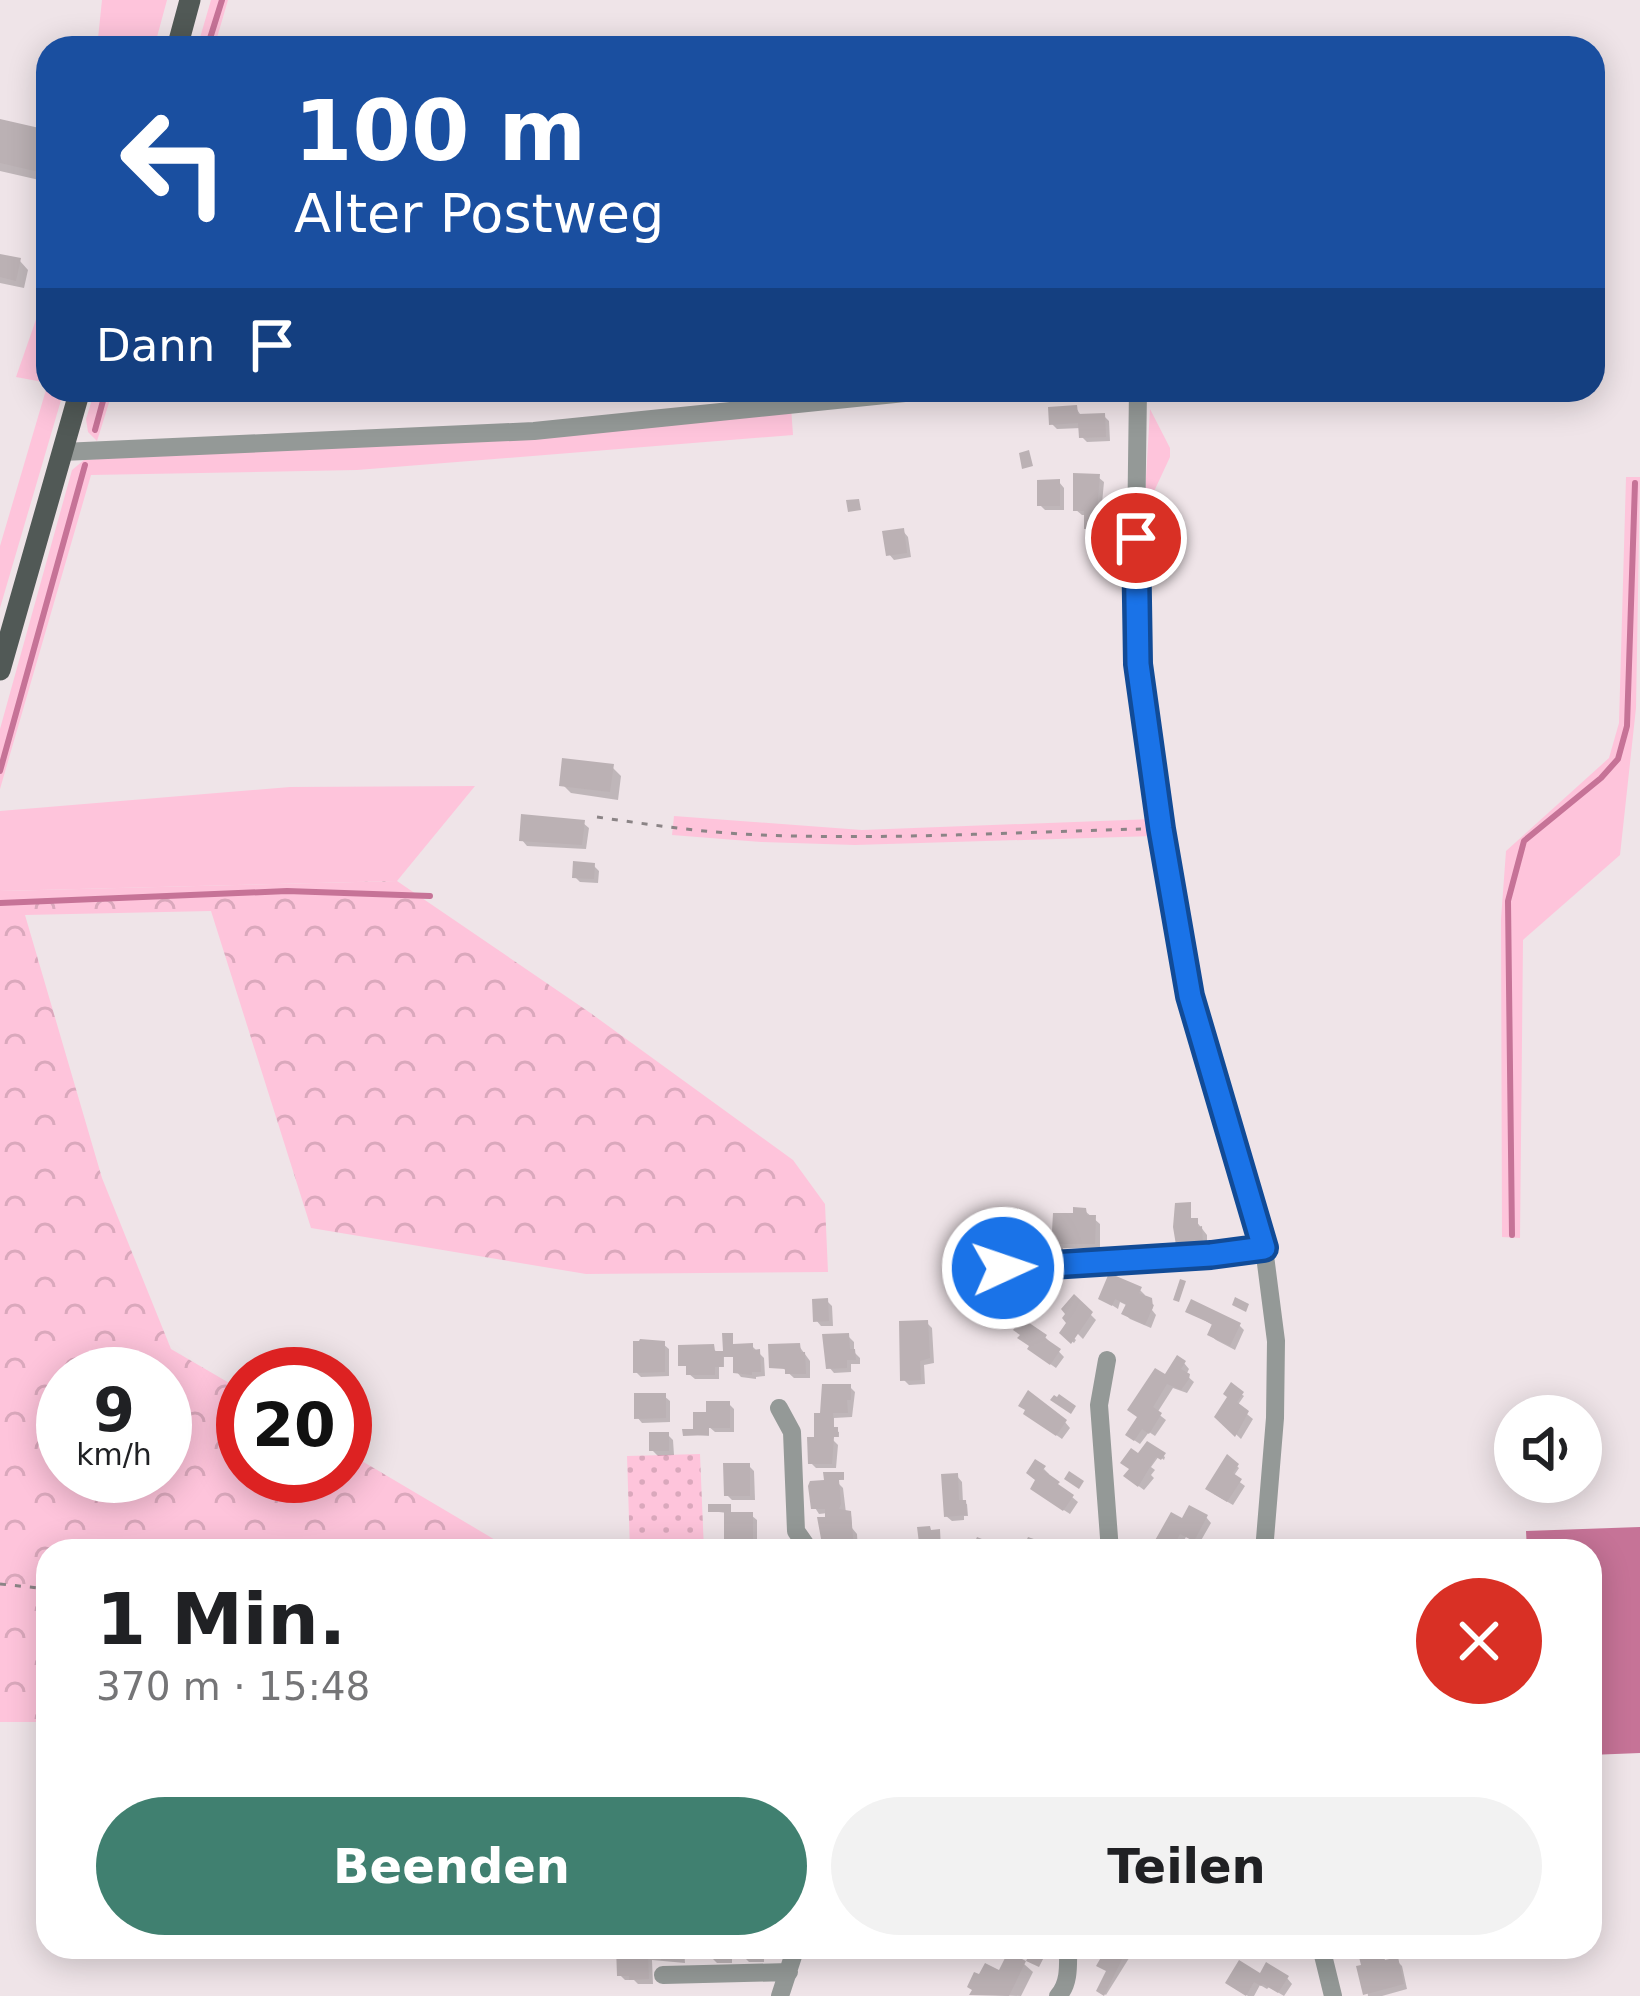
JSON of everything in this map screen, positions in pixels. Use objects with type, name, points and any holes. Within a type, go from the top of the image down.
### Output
[{"type":"main road","points":[[180,36],[190,0]]},
{"type":"main road","points":[[0,670],[77,402]]},
{"type":"street","points":[[62,452],[534,431],[817,402]]},
{"type":"street","points":[[1138,402],[1138,664],[1161,829],[1190,996],[1264,1248],[1276,1341],[1265,1539]]},
{"type":"street","points":[[1003,1268],[1264,1248]]},
{"type":"street","points":[[1106,1360],[1100,1405],[1109,1539]]},
{"type":"street","points":[[779,1408],[792,1432],[796,1531],[802,1539]]},
{"type":"street","points":[[780,1996],[793,1959]]},
{"type":"street","points":[[1063,1994],[1068,1959]]},
{"type":"street","points":[[1324,1959],[1333,1996]]},
{"type":"street","points":[[663,1976],[789,1972]]},
{"type":"path","points":[[597,817],[760,835],[1161,829]]},
{"type":"path","points":[[0,1585],[36,1588]]},
{"type":"green space","points":[[102,0],[167,0],[157,36],[98,36]]},
{"type":"green space","points":[[211,0],[228,0],[218,36],[200,36]]},
{"type":"green space","points":[[36,320],[36,381],[16,377]]},
{"type":"green space","points":[[42,402],[60,402],[0,608],[0,546]]},
{"type":"green space","points":[[91,402],[109,402],[97,441],[88,432]]},
{"type":"green space","points":[[791,407],[793,435],[357,470],[91,475],[0,789],[0,729],[72,470],[84,460]]},
{"type":"green space","points":[[1150,409],[1170,457],[1144,513]]},
{"type":"green space","points":[[1626,477],[1640,477],[1636,708],[1620,855],[1523,940],[1520,1238],[1502,1237],[1501,919],[1506,851],[1609,758],[1619,723]]},
{"type":"green space","points":[[475,786],[397,881],[0,891],[0,811],[290,787]]},
{"type":"green space","points":[[674,816],[862,830],[1153,819],[1155,836],[855,845],[761,842],[672,835]]},
{"type":"green space","points":[[397,881],[793,1160],[825,1204],[828,1272],[586,1274],[311,1228],[211,911],[25,915],[102,1178],[170,1347],[36,1347],[36,1503],[192,1503],[192,1361],[216,1375],[216,1503],[372,1503],[372,1467],[494,1539],[36,1539],[36,1722],[0,1722],[0,891]]},
{"type":"green space","points":[[700,1454],[704,1539],[630,1539],[627,1456]]},
{"type":"shaded area","points":[[1640,1527],[1640,1753],[1602,1755],[1602,1539],[1526,1539],[1526,1531]]},
{"type":"building","points":[[0,119],[36,127],[36,171],[0,163]]},
{"type":"building","points":[[0,254],[21,258],[16,281],[0,277]]},
{"type":"building","points":[[1077,405],[1078,414],[1105,413],[1106,437],[1079,438],[1078,423],[1049,425],[1048,407]]},
{"type":"building","points":[[1029,450],[1033,466],[1022,469],[1019,453]]},
{"type":"building","points":[[1073,473],[1100,474],[1097,511],[1102,511],[1102,529],[1084,529],[1084,511],[1073,511]]},
{"type":"building","points":[[1060,479],[1060,506],[1037,506],[1037,480]]},
{"type":"building","points":[[859,499],[861,510],[848,512],[846,500]]},
{"type":"building","points":[[904,528],[907,553],[886,556],[882,531]]},
{"type":"building","points":[[562,758],[614,764],[610,792],[559,786]]},
{"type":"building","points":[[521,814],[585,820],[582,845],[519,841]]},
{"type":"building","points":[[573,861],[595,863],[594,879],[572,878]]},
{"type":"building","points":[[1191,1202],[1191,1218],[1198,1218],[1198,1227],[1202,1226],[1203,1244],[1176,1245],[1175,1203]]},
{"type":"building","points":[[1073,1207],[1096,1215],[1095,1244],[1059,1244],[1059,1260],[1041,1259],[1042,1231],[1052,1231],[1053,1213],[1073,1213]]},
{"type":"building","points":[[1002,1208],[1018,1208],[1018,1228],[1006,1229],[1004,1246],[976,1247],[980,1219],[1002,1219]]},
{"type":"building","points":[[982,1262],[984,1280],[968,1281],[967,1263]]},
{"type":"building","points":[[1109,1273],[1142,1287],[1139,1293],[1152,1298],[1145,1325],[1121,1314],[1126,1304],[1115,1299],[1112,1306],[1098,1299]]},
{"type":"building","points":[[1180,1279],[1186,1281],[1179,1302],[1173,1300]]},
{"type":"building","points":[[1074,1294],[1093,1312],[1071,1344],[1059,1333],[1066,1323],[1061,1309]]},
{"type":"building","points":[[1235,1297],[1249,1304],[1246,1312],[1232,1305]]},
{"type":"building","points":[[828,1298],[829,1321],[813,1322],[812,1299]]},
{"type":"building","points":[[1191,1299],[1241,1323],[1230,1346],[1207,1335],[1212,1324],[1185,1312]]},
{"type":"building","points":[[1022,1318],[1061,1349],[1050,1365],[1017,1338],[1020,1335],[1013,1330]]},
{"type":"building","points":[[928,1320],[930,1358],[920,1361],[921,1380],[900,1381],[899,1321]]},
{"type":"building","points":[[722,1333],[733,1333],[733,1344],[753,1343],[753,1350],[760,1349],[761,1372],[733,1373],[733,1357],[723,1357],[723,1367],[715,1367],[715,1375],[686,1375],[686,1366],[678,1366],[678,1345],[714,1344],[715,1351],[723,1351]]},
{"type":"building","points":[[849,1333],[856,1360],[847,1360],[847,1368],[826,1369],[822,1334]]},
{"type":"building","points":[[633,1341],[665,1341],[665,1372],[633,1373]]},
{"type":"building","points":[[800,1343],[806,1374],[769,1368],[768,1344]]},
{"type":"building","points":[[1177,1355],[1186,1361],[1181,1369],[1190,1374],[1189,1379],[1181,1390],[1167,1384],[1153,1407],[1162,1413],[1149,1434],[1142,1429],[1134,1441],[1125,1435],[1137,1417],[1127,1410],[1155,1368],[1165,1374]]},
{"type":"building","points":[[1231,1382],[1244,1392],[1237,1402],[1249,1411],[1235,1437],[1214,1417]]},
{"type":"building","points":[[822,1384],[851,1384],[851,1400],[847,1400],[848,1413],[833,1413],[838,1437],[834,1437],[832,1464],[808,1464],[807,1437],[814,1437]]},
{"type":"building","points":[[1028,1390],[1067,1420],[1056,1436],[1018,1406]]},
{"type":"building","points":[[634,1393],[666,1393],[666,1418],[634,1419]]},
{"type":"building","points":[[1059,1394],[1076,1406],[1071,1414],[1050,1400]]},
{"type":"building","points":[[706,1401],[730,1401],[730,1428],[683,1436],[682,1429],[693,1429],[693,1412],[706,1412]]},
{"type":"building","points":[[649,1432],[669,1432],[669,1451],[649,1451]]},
{"type":"building","points":[[1147,1441],[1166,1453],[1161,1460],[1156,1457],[1138,1487],[1123,1476],[1129,1469],[1120,1463],[1131,1448],[1138,1453]]},
{"type":"building","points":[[1227,1454],[1239,1464],[1233,1473],[1242,1479],[1227,1502],[1205,1489]]},
{"type":"building","points":[[1035,1459],[1074,1495],[1063,1511],[1030,1489],[1035,1480],[1026,1473]]},
{"type":"building","points":[[723,1463],[750,1463],[750,1496],[724,1496]]},
{"type":"building","points":[[1069,1471],[1084,1481],[1079,1489],[1064,1479]]},
{"type":"building","points":[[823,1472],[844,1472],[844,1479],[839,1480],[839,1509],[851,1511],[853,1539],[821,1539],[817,1517],[825,1517],[825,1509],[811,1509],[808,1486],[810,1481],[824,1480]]},
{"type":"building","points":[[958,1473],[959,1500],[966,1500],[967,1515],[944,1517],[941,1474]]},
{"type":"building","points":[[708,1504],[731,1504],[731,1512],[753,1512],[753,1539],[724,1539],[724,1512],[708,1512]]},
{"type":"building","points":[[1189,1505],[1208,1515],[1195,1539],[1180,1534],[1177,1539],[1156,1539],[1171,1512],[1182,1518]]},
{"type":"building","points":[[917,1527],[940,1529],[940,1539],[918,1539]]},
{"type":"building","points":[[616,1959],[648,1959],[649,1979],[617,1976]]},
{"type":"building","points":[[1004,1959],[1026,1961],[1009,1996],[969,1995],[972,1990],[967,1987],[974,1972],[979,1974],[985,1963],[999,1970]]},
{"type":"building","points":[[1100,1959],[1122,1959],[1104,1996],[1096,1991],[1106,1971],[1096,1966]]},
{"type":"building","points":[[1360,1959],[1398,1959],[1404,1984],[1363,1995],[1356,1966],[1361,1965]]},
{"type":"building","points":[[1239,1960],[1260,1973],[1266,1962],[1289,1976],[1278,1993],[1254,1982],[1246,1996],[1225,1983]]},
{"type":"waterway","points":[[211,36],[222,0]]},
{"type":"waterway","points":[[95,430],[103,402]]},
{"type":"waterway","points":[[0,771],[85,465]]},
{"type":"waterway","points":[[1512,1235],[1508,901],[1524,841],[1618,759],[1627,726],[1635,483]]},
{"type":"waterway","points":[[0,903],[287,891],[430,896]]},
{"type":"route","points":[[1003,1268],[1264,1248],[1190,996],[1138,664],[1136,538]]}]
